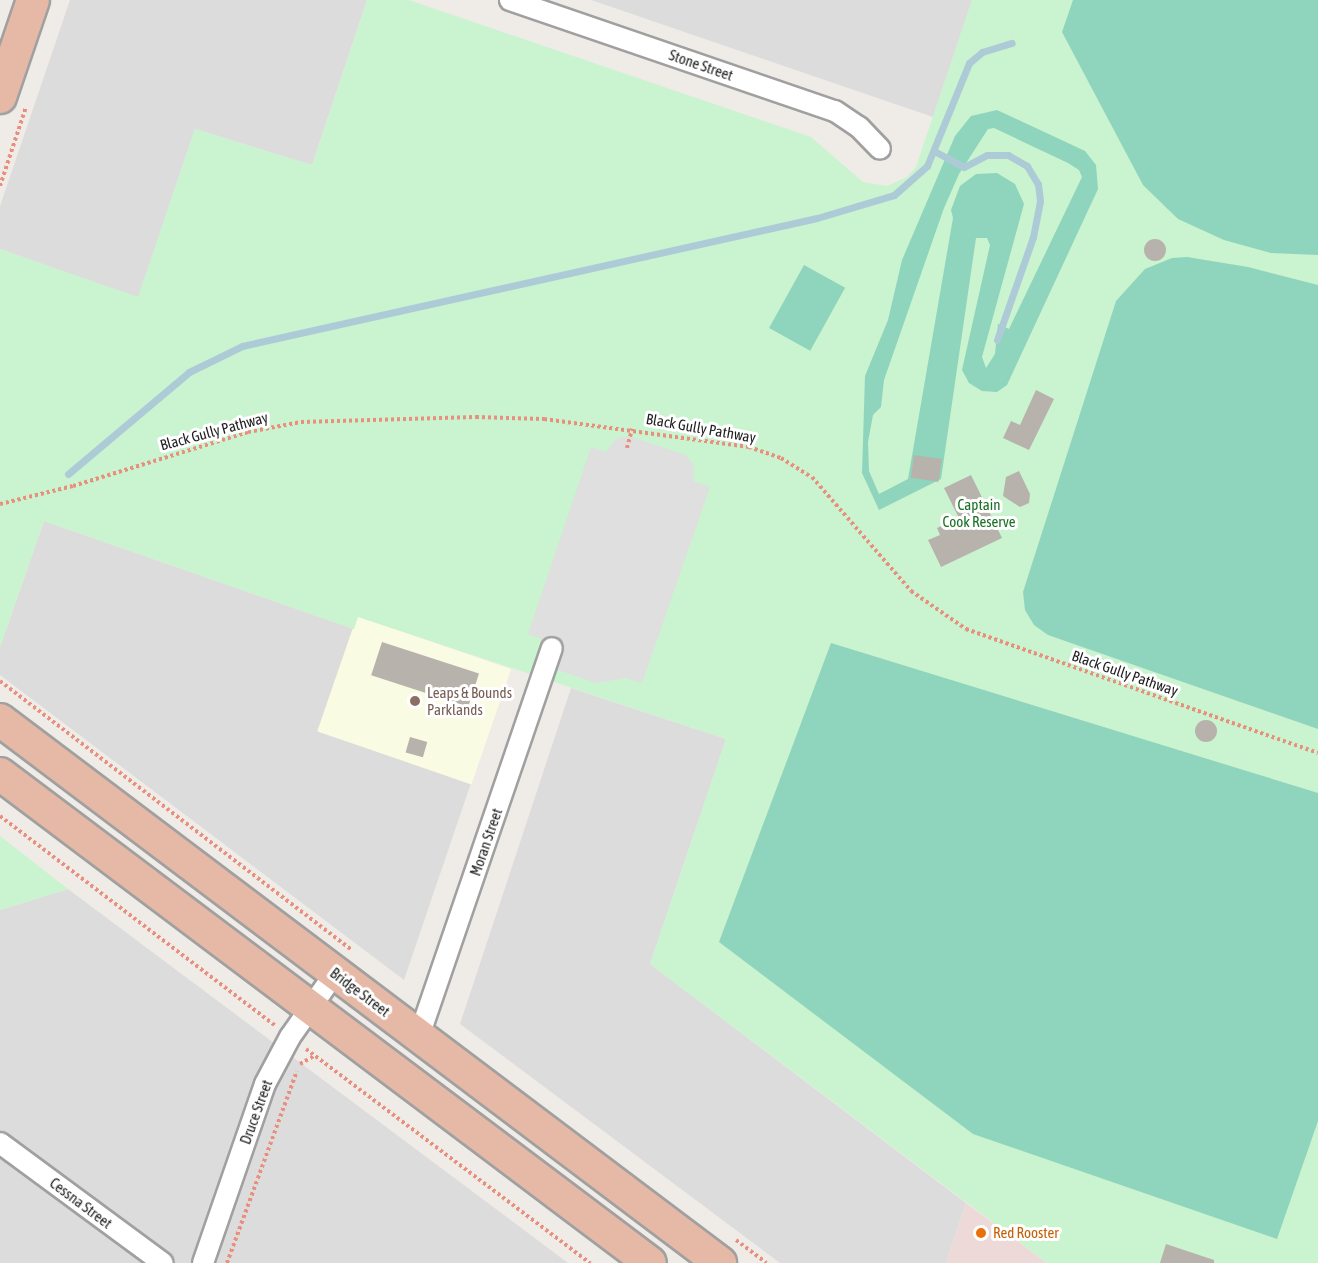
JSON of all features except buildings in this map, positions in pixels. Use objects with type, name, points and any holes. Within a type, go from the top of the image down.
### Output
[{"type":"highway","points":[[0,98],[33,0]]},
{"type":"highway","name":"Bridge Street","points":[[0,720],[419,1036],[725,1249]]},
{"type":"highway","points":[[0,774],[309,1009],[650,1263]]},
{"type":"street","name":"Stone Street","points":[[510,0],[835,111],[859,127],[880,149]]},
{"type":"street","name":"Moran Street","points":[[419,1036],[552,648]]},
{"type":"street","name":"Druce Street","points":[[202,1263],[265,1084],[309,1009],[335,973]]},
{"type":"street","name":"Cessna Street","points":[[0,1143],[163,1263]]},
{"type":"path","name":"Black Gully Pathway","points":[[0,504],[73,486],[248,432],[302,422],[512,417],[632,429],[749,447],[796,466],[826,490],[911,591],[966,629],[1318,753]]},
{"type":"path","points":[[627,448],[632,429]]},
{"type":"path","points":[[0,681],[362,957]]},
{"type":"path","points":[[227,1263],[299,1065],[315,1055]]},
{"type":"path","points":[[725,1249],[766,1263]]},
{"type":"shaded area","points":[[70,0],[367,0],[312,165],[195,129],[138,298],[0,249],[0,206]]},
{"type":"shaded area","points":[[591,0],[972,0],[933,117]]},
{"type":"shaded area","points":[[629,436],[686,455],[694,466],[693,481],[710,487],[642,683],[626,678],[596,683],[535,662],[543,639],[528,634],[591,447],[606,452],[615,439]]},
{"type":"shaded area","points":[[44,521],[354,629],[319,732],[471,783],[404,980],[0,675],[0,647]]},
{"type":"shaded area","name":"Leaps & Bounds Parklands","points":[[357,616],[511,669],[471,784],[317,731]]},
{"type":"shaded area","points":[[571,688],[726,739],[650,964],[966,1203],[946,1263],[780,1263],[460,1024]]},
{"type":"shaded area","points":[[68,889],[568,1263],[0,1263],[0,910]]},
{"type":"shaded area","name":"Red Rooster","points":[[966,1203],[1047,1263],[946,1263]]},
{"type":"green space","name":"Captain Cook Reserve","points":[[367,0],[409,0],[811,137],[863,182],[887,186],[907,177],[916,167],[972,0],[1318,0],[1318,1263],[1047,1263],[650,964],[726,739],[358,617],[354,629],[44,521],[0,647],[0,249],[138,297],[195,129],[312,165]]},
{"type":"green space","points":[[1073,0],[1318,0],[1318,255],[1271,253],[1224,240],[1178,219],[1143,185],[1062,32]]},
{"type":"green space","points":[[997,110],[1085,151],[1096,165],[1098,189],[1007,385],[997,392],[982,391],[969,383],[962,370],[990,245],[987,238],[976,238],[941,479],[879,510],[862,473],[865,376],[888,320],[902,260],[955,136],[971,116]],"holes":[[[994,128],[1079,170],[1082,177],[1009,329],[998,324],[995,354],[986,368],[982,357],[1024,204],[1015,184],[997,173],[976,174],[960,186],[951,210],[953,218],[908,479],[879,494],[869,471],[868,442],[873,415],[881,407],[884,380],[944,208],[959,174],[988,129]]]},
{"type":"green space","points":[[1187,257],[1248,267],[1318,285],[1318,729],[1048,635],[1034,625],[1025,610],[1023,592],[1116,301],[1145,269],[1172,258]]},
{"type":"green space","points":[[804,265],[845,288],[810,351],[769,328]]},
{"type":"green space","points":[[831,643],[1318,793],[1318,1121],[1277,1239],[973,1134],[719,942]]},
{"type":"green space","points":[[0,836],[68,889],[0,910]]},
{"type":"waterway","points":[[68,474],[189,372],[242,346],[817,218],[894,195],[927,166],[969,63],[982,52],[1012,43]]},
{"type":"waterway","points":[[934,151],[964,167],[987,155],[1008,155],[1027,166],[1038,184],[1040,201],[1033,237],[997,340]]},
{"type":"place","name":"Leaps & Bounds Parklands","points":[[415,701]]},
{"type":"place","name":"Red Rooster","points":[[981,1233]]}]
